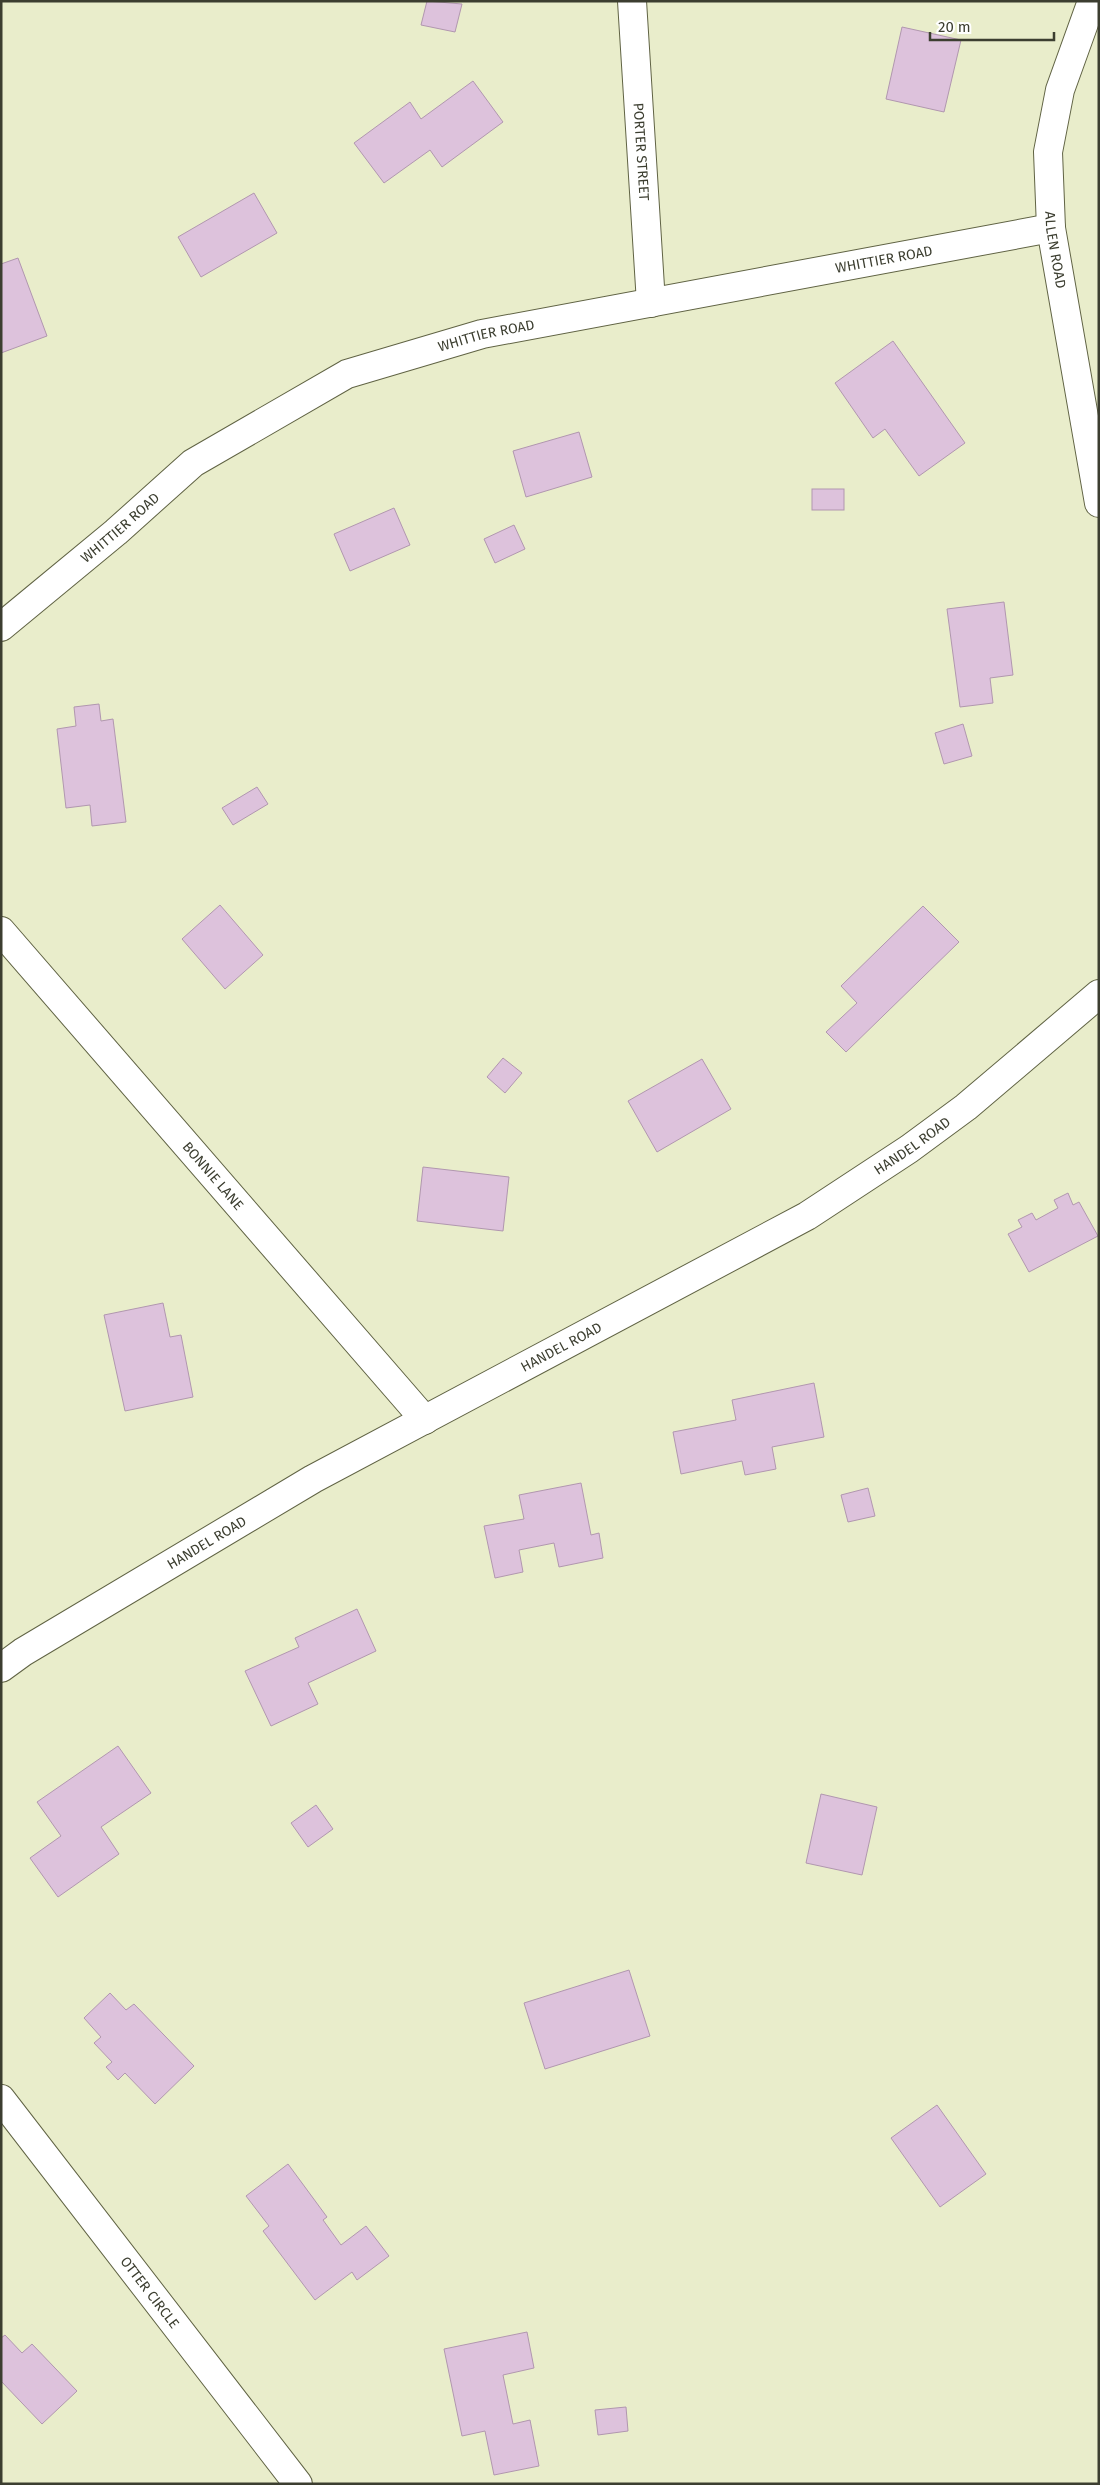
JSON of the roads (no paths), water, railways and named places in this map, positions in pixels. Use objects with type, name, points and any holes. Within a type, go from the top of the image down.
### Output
[{"type":"street","name":"PORTER STREET","points":[[632,1],[651,303]]},
{"type":"street","name":"ALLEN ROAD","points":[[1092,1],[1060,90],[1048,152],[1051,228],[1099,503]]},
{"type":"street","name":"WHITTIER ROAD","points":[[1,627],[116,532],[192,463],[347,374],[482,334],[1051,228]]},
{"type":"street","name":"BONNIE LANE","points":[[1,932],[425,1420]]},
{"type":"street","name":"HANDEL ROAD","points":[[1,1668],[31,1647],[313,1479],[807,1216],[909,1149],[966,1107],[1099,994]]},
{"type":"street","name":"OTTER CIRCLE","points":[[1,2099],[298,2484]]}]
